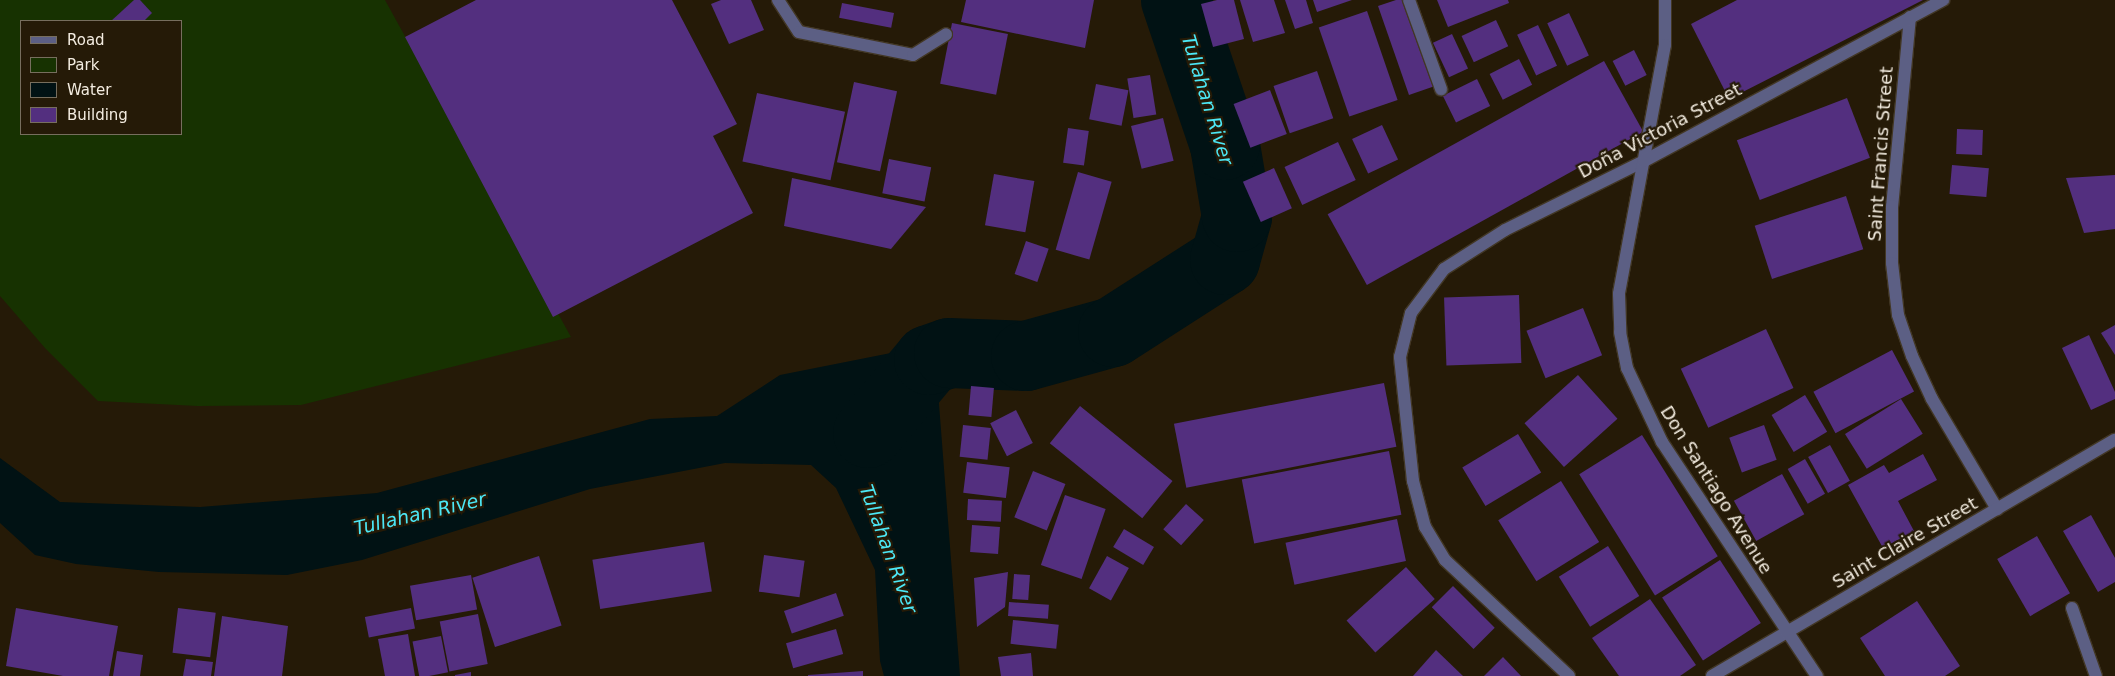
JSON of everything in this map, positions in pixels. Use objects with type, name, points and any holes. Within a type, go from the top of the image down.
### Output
[{"type":"street","points":[[778,0],[799,32],[913,56],[946,34]]},
{"type":"street","points":[[1409,0],[1441,89]]},
{"type":"street","name":"Don Santiago Avenue","points":[[1665,0],[1665,45],[1620,294],[1620,332],[1627,368],[1662,442],[1786,632],[1817,676]]},
{"type":"street","name":"Doña Victoria Street","points":[[1569,676],[1444,560],[1425,527],[1413,481],[1400,357],[1411,313],[1444,269],[1505,230],[1644,161],[1943,0]]},
{"type":"street","name":"Saint Francis Street","points":[[1910,17],[1892,206],[1892,263],[1898,315],[1912,356],[1932,399],[1997,509]]},
{"type":"street","name":"Saint Claire Street","points":[[1712,676],[2115,440]]},
{"type":"street","points":[[2072,608],[2096,676]]},
{"type":"green space","points":[[0,0],[385,0],[571,337],[301,405],[198,406],[98,401],[45,348],[0,296]]},
{"type":"water","points":[[906,350],[929,360],[938,391],[960,676],[884,676],[880,661],[875,570],[836,488],[811,465],[725,463],[590,489],[362,560],[287,575],[159,572],[76,564],[35,555],[0,523],[0,458],[60,502],[200,507],[377,493],[650,419],[717,416],[780,375]]},
{"type":"building","points":[[134,0],[140,0],[152,13],[145,20],[112,20]]},
{"type":"building","points":[[476,0],[672,0],[737,124],[713,136],[753,213],[553,317],[405,37]]},
{"type":"building","points":[[721,0],[751,0],[764,30],[729,44],[711,4]]},
{"type":"building","points":[[966,0],[1094,0],[1085,48],[961,22]]},
{"type":"building","points":[[1217,0],[1234,0],[1244,39],[1213,47],[1201,4]]},
{"type":"building","points":[[1240,0],[1274,0],[1285,33],[1253,42]]},
{"type":"building","points":[[1285,0],[1306,0],[1313,23],[1295,29]]},
{"type":"building","points":[[1313,0],[1352,0],[1317,12]]},
{"type":"building","points":[[1396,0],[1405,0],[1435,86],[1409,95],[1378,6]]},
{"type":"building","points":[[1437,0],[1508,0],[1509,3],[1448,27]]},
{"type":"building","points":[[1737,0],[1923,0],[1729,99],[1691,24]]},
{"type":"building","points":[[842,3],[894,13],[891,28],[839,18]]},
{"type":"building","points":[[1367,11],[1398,100],[1349,116],[1319,28]]},
{"type":"building","points":[[1569,13],[1589,56],[1567,66],[1547,23]]},
{"type":"building","points":[[1496,20],[1508,46],[1474,62],[1462,36]]},
{"type":"building","points":[[952,23],[1008,34],[996,95],[940,84]]},
{"type":"building","points":[[1538,25],[1557,66],[1536,76],[1517,35]]},
{"type":"building","points":[[1452,34],[1468,68],[1449,77],[1433,43]]},
{"type":"building","points":[[1634,50],[1647,75],[1625,86],[1613,61]]},
{"type":"building","points":[[1519,59],[1532,85],[1503,100],[1490,74]]},
{"type":"building","points":[[1604,61],[1643,132],[1367,285],[1328,214]]},
{"type":"building","points":[[1317,71],[1333,118],[1290,133],[1274,86]]},
{"type":"building","points":[[1150,75],[1156,115],[1134,118],[1127,79]]},
{"type":"building","points":[[1477,79],[1490,106],[1456,123],[1443,96]]},
{"type":"building","points":[[854,82],[897,91],[880,171],[837,162]]},
{"type":"building","points":[[1096,84],[1128,90],[1122,126],[1089,119]]},
{"type":"building","points":[[1270,90],[1287,134],[1250,148],[1234,104]]},
{"type":"building","points":[[757,93],[845,112],[830,180],[742,161]]},
{"type":"building","points":[[1847,98],[1870,158],[1760,200],[1737,140]]},
{"type":"building","points":[[1163,118],[1174,161],[1142,169],[1131,126]]},
{"type":"building","points":[[1382,125],[1398,159],[1368,173],[1352,139]]},
{"type":"building","points":[[1068,128],[1089,131],[1084,166],[1063,163]]},
{"type":"building","points":[[1957,129],[1983,130],[1982,155],[1956,154]]},
{"type":"building","points":[[1338,142],[1356,180],[1302,205],[1285,167]]},
{"type":"building","points":[[889,159],[931,167],[925,202],[882,193]]},
{"type":"building","points":[[1952,165],[1989,168],[1986,197],[1949,194]]},
{"type":"building","points":[[1274,168],[1292,208],[1261,222],[1243,182]]},
{"type":"building","points":[[1078,172],[1112,182],[1089,260],[1056,250]]},
{"type":"building","points":[[994,174],[1034,181],[1025,232],[985,225]]},
{"type":"building","points":[[2115,175],[2115,229],[2084,233],[2066,178]]},
{"type":"building","points":[[792,178],[926,207],[891,249],[784,226]]},
{"type":"building","points":[[1846,196],[1863,249],[1772,279],[1755,226]]},
{"type":"building","points":[[1026,241],[1049,249],[1037,282],[1015,274]]},
{"type":"building","points":[[1519,295],[1521,363],[1446,366],[1444,298]]},
{"type":"building","points":[[1583,308],[1602,355],[1546,378],[1526,331]]},
{"type":"building","points":[[2115,325],[2115,355],[2101,333]]},
{"type":"building","points":[[1766,329],[1793,388],[1708,428],[1681,369]]},
{"type":"building","points":[[2089,335],[2115,392],[2115,399],[2091,410],[2062,348]]},
{"type":"building","points":[[1892,350],[1914,391],[1835,433],[1813,392]]},
{"type":"building","points":[[1578,375],[1617,419],[1564,467],[1524,423]]},
{"type":"building","points":[[1384,383],[1396,447],[1186,488],[1174,424]]},
{"type":"building","points":[[971,386],[994,388],[991,417],[968,415]]},
{"type":"building","points":[[1805,395],[1827,432],[1794,452],[1772,415]]},
{"type":"building","points":[[1901,399],[1923,434],[1867,469],[1845,434]]},
{"type":"building","points":[[1080,406],[1172,481],[1142,518],[1050,443]]},
{"type":"building","points":[[1016,410],[1033,443],[1007,456],[990,423]]},
{"type":"building","points":[[963,425],[991,428],[988,460],[960,457]]},
{"type":"building","points":[[1764,425],[1777,460],[1742,472],[1729,438]]},
{"type":"building","points":[[1518,434],[1541,473],[1485,506],[1462,467]]},
{"type":"building","points":[[1642,435],[1718,556],[1655,595],[1579,474]]},
{"type":"building","points":[[1830,445],[1850,481],[1828,493],[1808,457]]},
{"type":"building","points":[[1389,451],[1401,515],[1254,543],[1242,480]]},
{"type":"building","points":[[1923,454],[1937,480],[1898,501],[1914,531],[1883,548],[1848,485],[1884,465],[1889,473]]},
{"type":"building","points":[[1805,459],[1825,494],[1808,504],[1788,469]]},
{"type":"building","points":[[967,462],[1010,467],[1006,498],[963,493]]},
{"type":"building","points":[[1033,471],[1065,484],[1047,530],[1014,517]]},
{"type":"building","points":[[1782,474],[1804,514],[1756,541],[1734,501]]},
{"type":"building","points":[[1561,481],[1599,542],[1536,581],[1498,520]]},
{"type":"building","points":[[1065,495],[1106,509],[1082,579],[1041,565]]},
{"type":"building","points":[[968,499],[1002,501],[1001,522],[967,520]]},
{"type":"building","points":[[1186,504],[1204,520],[1181,545],[1163,529]]},
{"type":"building","points":[[2091,515],[2115,558],[2115,582],[2098,592],[2063,531]]},
{"type":"building","points":[[1397,519],[1406,561],[1294,585],[1285,543]]},
{"type":"building","points":[[972,525],[1000,527],[998,554],[970,552]]},
{"type":"building","points":[[1124,529],[1154,547],[1143,565],[1113,547]]},
{"type":"building","points":[[2037,536],[2070,593],[2030,616],[1997,559]]},
{"type":"building","points":[[704,542],[712,591],[600,609],[592,560]]},
{"type":"building","points":[[1608,546],[1639,596],[1590,627],[1559,577]]},
{"type":"building","points":[[764,555],[805,561],[799,597],[759,592]]},
{"type":"building","points":[[539,556],[562,625],[495,647],[472,578]]},
{"type":"building","points":[[1107,556],[1129,568],[1111,600],[1089,588]]},
{"type":"building","points":[[1720,560],[1761,623],[1703,660],[1662,598]]},
{"type":"building","points":[[1406,567],[1435,599],[1375,652],[1347,621]]},
{"type":"building","points":[[1008,572],[1005,607],[977,627],[974,578]]},
{"type":"building","points":[[1014,574],[1030,575],[1028,600],[1012,599]]},
{"type":"building","points":[[471,575],[477,609],[416,620],[410,586]]},
{"type":"building","points":[[1453,586],[1495,628],[1474,649],[1432,607]]},
{"type":"building","points":[[836,593],[844,616],[792,634],[784,611]]},
{"type":"building","points":[[1650,599],[1696,665],[1680,676],[1619,676],[1592,638]]},
{"type":"building","points":[[1917,601],[1960,666],[1945,676],[1885,676],[1860,638]]},
{"type":"building","points":[[1009,602],[1049,605],[1048,619],[1008,616]]},
{"type":"building","points":[[16,608],[118,626],[109,676],[63,676],[6,666]]},
{"type":"building","points":[[178,608],[216,613],[210,657],[173,653]]},
{"type":"building","points":[[411,608],[415,629],[369,638],[365,617]]},
{"type":"building","points":[[478,614],[488,664],[449,672],[440,621]]},
{"type":"building","points":[[222,616],[288,626],[282,676],[214,676]]},
{"type":"building","points":[[1013,620],[1059,625],[1056,649],[1010,644]]},
{"type":"building","points":[[836,629],[843,654],[793,668],[786,643]]},
{"type":"building","points":[[408,634],[415,676],[385,676],[378,639]]},
{"type":"building","points":[[441,636],[448,672],[419,676],[413,642]]},
{"type":"building","points":[[1436,650],[1463,676],[1413,676]]},
{"type":"building","points":[[117,651],[143,655],[140,676],[113,676]]},
{"type":"building","points":[[1031,653],[1033,676],[1001,676],[998,657]]},
{"type":"building","points":[[1503,657],[1521,676],[1484,676]]},
{"type":"building","points":[[186,659],[213,662],[211,676],[183,676]]},
{"type":"building","points":[[863,671],[863,676],[808,676],[808,675]]},
{"type":"building","points":[[471,672],[471,676],[455,676],[455,675]]},
{"type":"waterway","name":"Tullahan River","points":[[868,433],[929,360],[949,353],[1026,356],[1113,332],[1225,260],[1237,217],[1225,145],[1176,0]]}]
